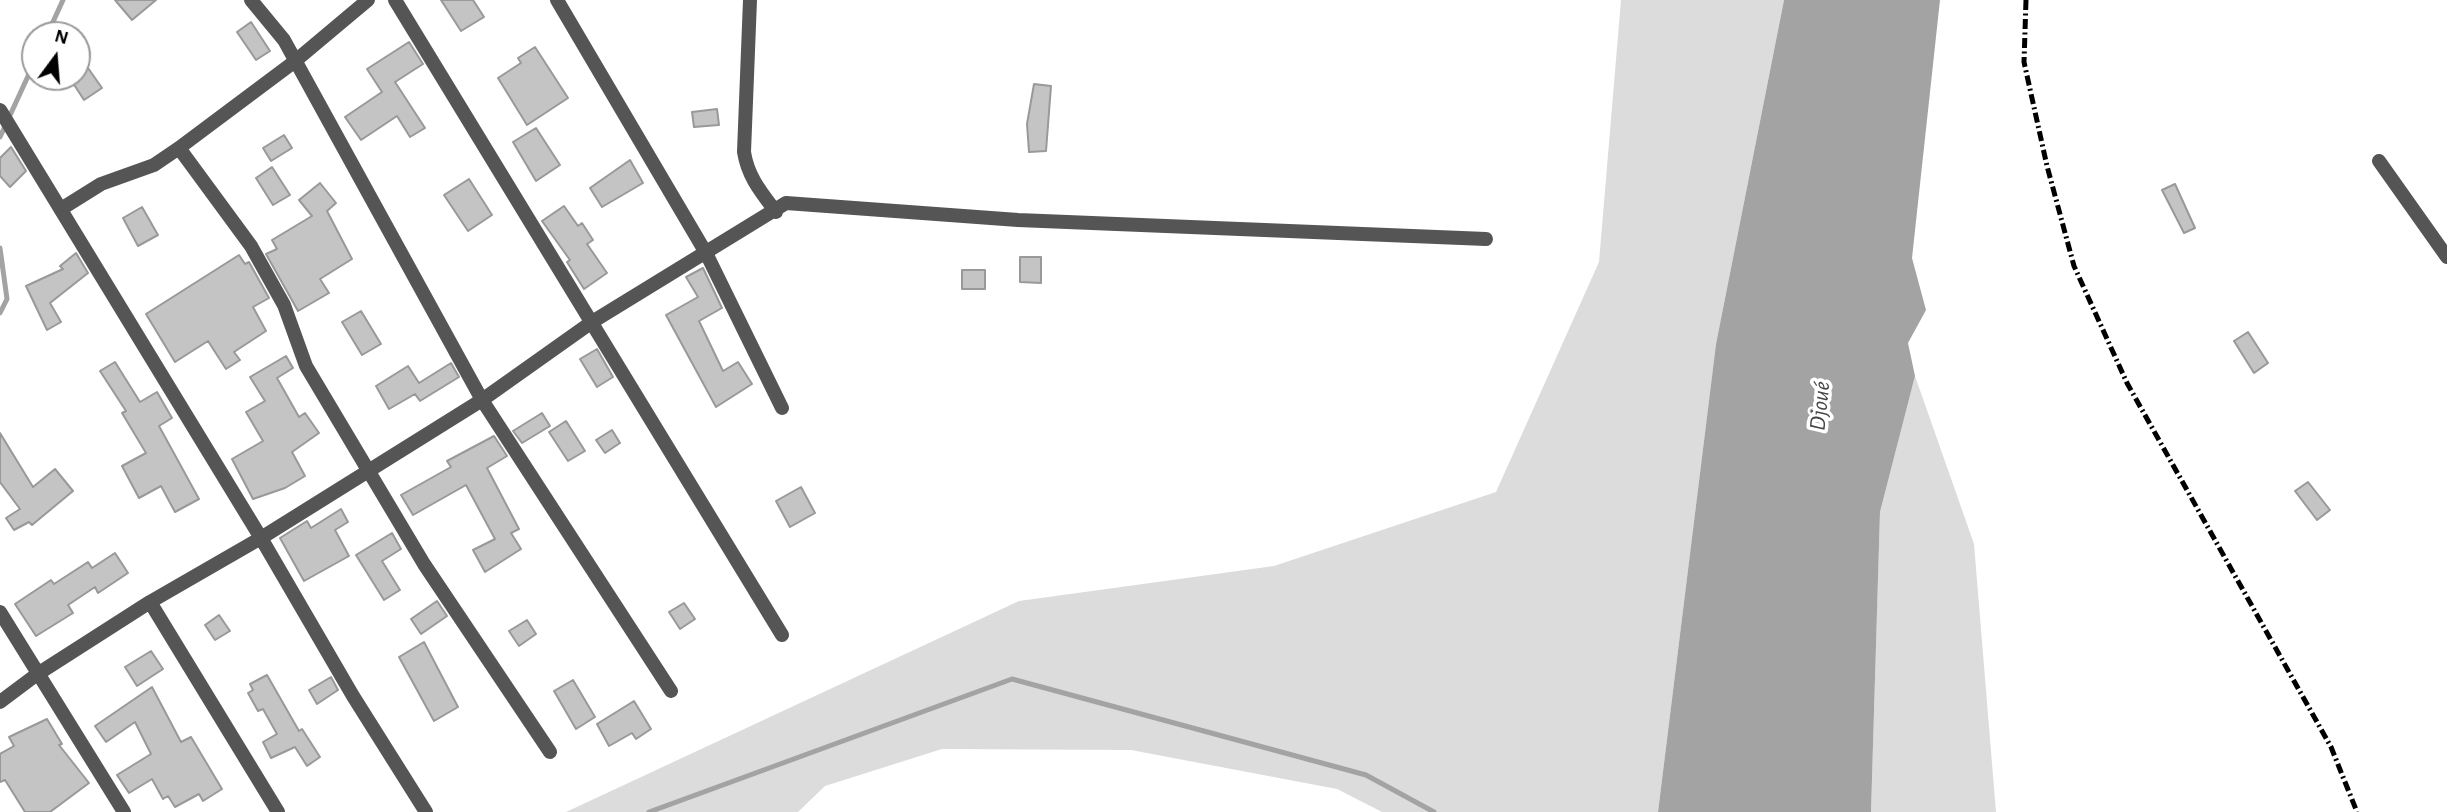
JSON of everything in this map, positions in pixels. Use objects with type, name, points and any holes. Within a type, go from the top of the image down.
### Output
[{"type":"street","points":[[251,0],[284,40],[482,400],[671,691]]},
{"type":"street","points":[[61,209],[101,184],[154,164],[179,148],[294,62],[368,0]]},
{"type":"street","points":[[395,0],[782,635]]},
{"type":"street","points":[[557,0],[706,253],[782,408]]},
{"type":"street","points":[[750,0],[744,152],[747,169],[757,188],[776,212]]},
{"type":"street","points":[[0,110],[167,388],[261,538],[352,696],[426,812]]},
{"type":"street","points":[[179,148],[251,246],[284,305],[306,366],[368,472],[424,564],[550,752]]},
{"type":"street","points":[[2379,161],[2447,257]]},
{"type":"street","points":[[0,702],[36,675],[150,602],[368,472],[482,400],[592,322],[776,212],[786,203],[1018,220],[1486,239]]},
{"type":"street","points":[[150,602],[278,812]]},
{"type":"street","points":[[0,612],[36,675],[124,812]]},
{"type":"shaded area","points":[[1621,0],[1784,0],[1716,344],[1658,812],[1382,812],[1337,789],[1131,750],[942,749],[825,786],[798,812],[566,812],[1019,601],[1274,566],[1496,492],[1599,262]]},
{"type":"shaded area","points":[[1915,376],[1974,544],[1996,812],[1871,812],[1880,512]]},
{"type":"water","name":"Djoué","points":[[1784,0],[1940,0],[1912,258],[1926,310],[1908,343],[1915,376],[1880,512],[1871,812],[1658,812],[1716,344]]},
{"type":"building","points":[[115,0],[156,0],[132,20]]},
{"type":"building","points":[[441,0],[473,0],[484,17],[461,31]]},
{"type":"building","points":[[251,22],[270,51],[256,60],[237,32]]},
{"type":"building","points":[[409,42],[423,64],[395,82],[425,128],[410,137],[397,116],[361,140],[345,117],[382,92],[367,69]]},
{"type":"building","points":[[535,47],[568,98],[527,125],[498,78],[521,63],[518,58]]},
{"type":"building","points":[[91,72],[102,88],[84,100],[78,91],[91,91]]},
{"type":"building","points":[[1034,84],[1051,86],[1046,151],[1029,152],[1027,124]]},
{"type":"building","points":[[717,109],[719,125],[694,127],[692,112]]},
{"type":"building","points":[[536,128],[560,165],[536,181],[513,142]]},
{"type":"building","points":[[284,135],[292,148],[271,161],[263,148]]},
{"type":"building","points":[[11,147],[26,171],[10,187],[0,176],[0,158]]},
{"type":"building","points":[[630,160],[643,183],[602,207],[590,188]]},
{"type":"building","points":[[272,167],[290,195],[273,205],[256,178]]},
{"type":"building","points":[[469,179],[492,215],[468,231],[444,195]]},
{"type":"building","points":[[320,183],[336,203],[327,211],[352,259],[320,279],[329,293],[298,311],[266,254],[277,249],[272,240],[312,216],[299,200]]},
{"type":"building","points":[[2175,184],[2195,228],[2184,233],[2162,190]]},
{"type":"building","points":[[564,206],[578,226],[582,223],[593,240],[587,244],[607,273],[584,289],[567,262],[570,260],[542,221]]},
{"type":"building","points":[[142,207],[158,235],[138,246],[123,218]]},
{"type":"building","points":[[76,253],[88,273],[50,303],[61,322],[47,330],[26,286],[63,269],[60,266]]},
{"type":"building","points":[[239,255],[245,264],[249,262],[269,298],[253,307],[266,331],[234,352],[240,360],[226,369],[208,341],[175,362],[146,314]]},
{"type":"building","points":[[1020,257],[1041,257],[1041,283],[1020,282]]},
{"type":"building","points":[[703,268],[722,308],[699,321],[723,371],[738,362],[752,384],[716,407],[666,315],[698,297],[686,277]]},
{"type":"building","points":[[962,270],[985,270],[985,289],[962,289]]},
{"type":"building","points":[[361,311],[381,344],[362,355],[342,322]]},
{"type":"building","points":[[2248,332],[2268,363],[2254,373],[2234,341]]},
{"type":"building","points":[[597,349],[613,377],[597,387],[580,359]]},
{"type":"building","points":[[286,356],[293,368],[277,378],[299,417],[305,413],[319,433],[292,452],[305,476],[285,488],[253,499],[232,459],[263,441],[246,412],[265,401],[250,377]]},
{"type":"building","points":[[115,362],[140,402],[157,392],[172,418],[159,426],[199,499],[175,512],[161,486],[139,498],[122,466],[146,453],[122,413],[126,411],[100,371]]},
{"type":"building","points":[[451,363],[459,377],[420,401],[415,394],[389,409],[376,386],[408,366],[419,383]]},
{"type":"building","points":[[542,413],[550,426],[522,443],[513,431]]},
{"type":"building","points":[[566,421],[585,451],[568,461],[549,432]]},
{"type":"building","points":[[612,430],[620,443],[605,453],[596,440]]},
{"type":"building","points":[[0,433],[33,487],[55,469],[73,491],[32,525],[29,522],[14,530],[6,518],[20,509],[0,482]]},
{"type":"building","points":[[494,436],[507,456],[487,468],[519,529],[511,533],[521,549],[485,572],[473,550],[495,539],[466,485],[413,515],[401,495],[451,467],[447,461]]},
{"type":"building","points":[[2308,482],[2330,510],[2317,520],[2295,491]]},
{"type":"building","points":[[801,487],[815,513],[790,527],[776,501]]},
{"type":"building","points":[[341,509],[348,522],[335,530],[349,556],[304,581],[280,538],[307,521],[311,528]]},
{"type":"building","points":[[392,533],[401,549],[382,561],[400,590],[384,600],[356,555]]},
{"type":"building","points":[[115,553],[128,573],[98,593],[95,587],[68,605],[73,613],[36,636],[15,604],[51,580],[54,584],[88,562],[92,568]]},
{"type":"building","points":[[437,601],[447,616],[421,634],[411,619]]},
{"type":"building","points":[[684,603],[695,619],[680,629],[669,612]]},
{"type":"building","points":[[219,615],[230,631],[215,640],[205,625]]},
{"type":"building","points":[[527,620],[536,634],[519,646],[509,631]]},
{"type":"building","points":[[424,642],[458,707],[434,721],[399,657]]},
{"type":"building","points":[[151,651],[163,669],[137,686],[125,667]]},
{"type":"building","points":[[267,675],[299,731],[302,729],[320,757],[307,766],[295,747],[271,758],[263,742],[277,734],[263,709],[258,711],[248,693],[253,690],[250,684]]},
{"type":"building","points":[[331,677],[338,690],[317,704],[309,690]]},
{"type":"building","points":[[573,680],[595,717],[576,729],[554,691]]},
{"type":"building","points":[[152,687],[181,742],[191,737],[222,789],[203,801],[199,794],[175,807],[168,796],[163,799],[152,779],[129,793],[117,775],[151,754],[135,722],[106,742],[95,726]]},
{"type":"building","points":[[634,701],[651,729],[636,739],[632,733],[609,746],[597,724]]},
{"type":"building","points":[[47,719],[62,744],[59,745],[89,783],[50,812],[25,812],[5,780],[0,782],[0,754],[14,746],[9,737]]},
{"type":"waterway","points":[[53,21],[63,0]]},
{"type":"waterway","points":[[0,137],[21,91]]},
{"type":"waterway","points":[[0,248],[7,299],[0,313]]},
{"type":"waterway","points":[[649,812],[1012,679],[1366,775],[1434,812]]},
{"type":"railway","points":[[2026,0],[2024,62],[2047,166],[2074,266],[2127,383],[2331,747],[2357,812]]}]
